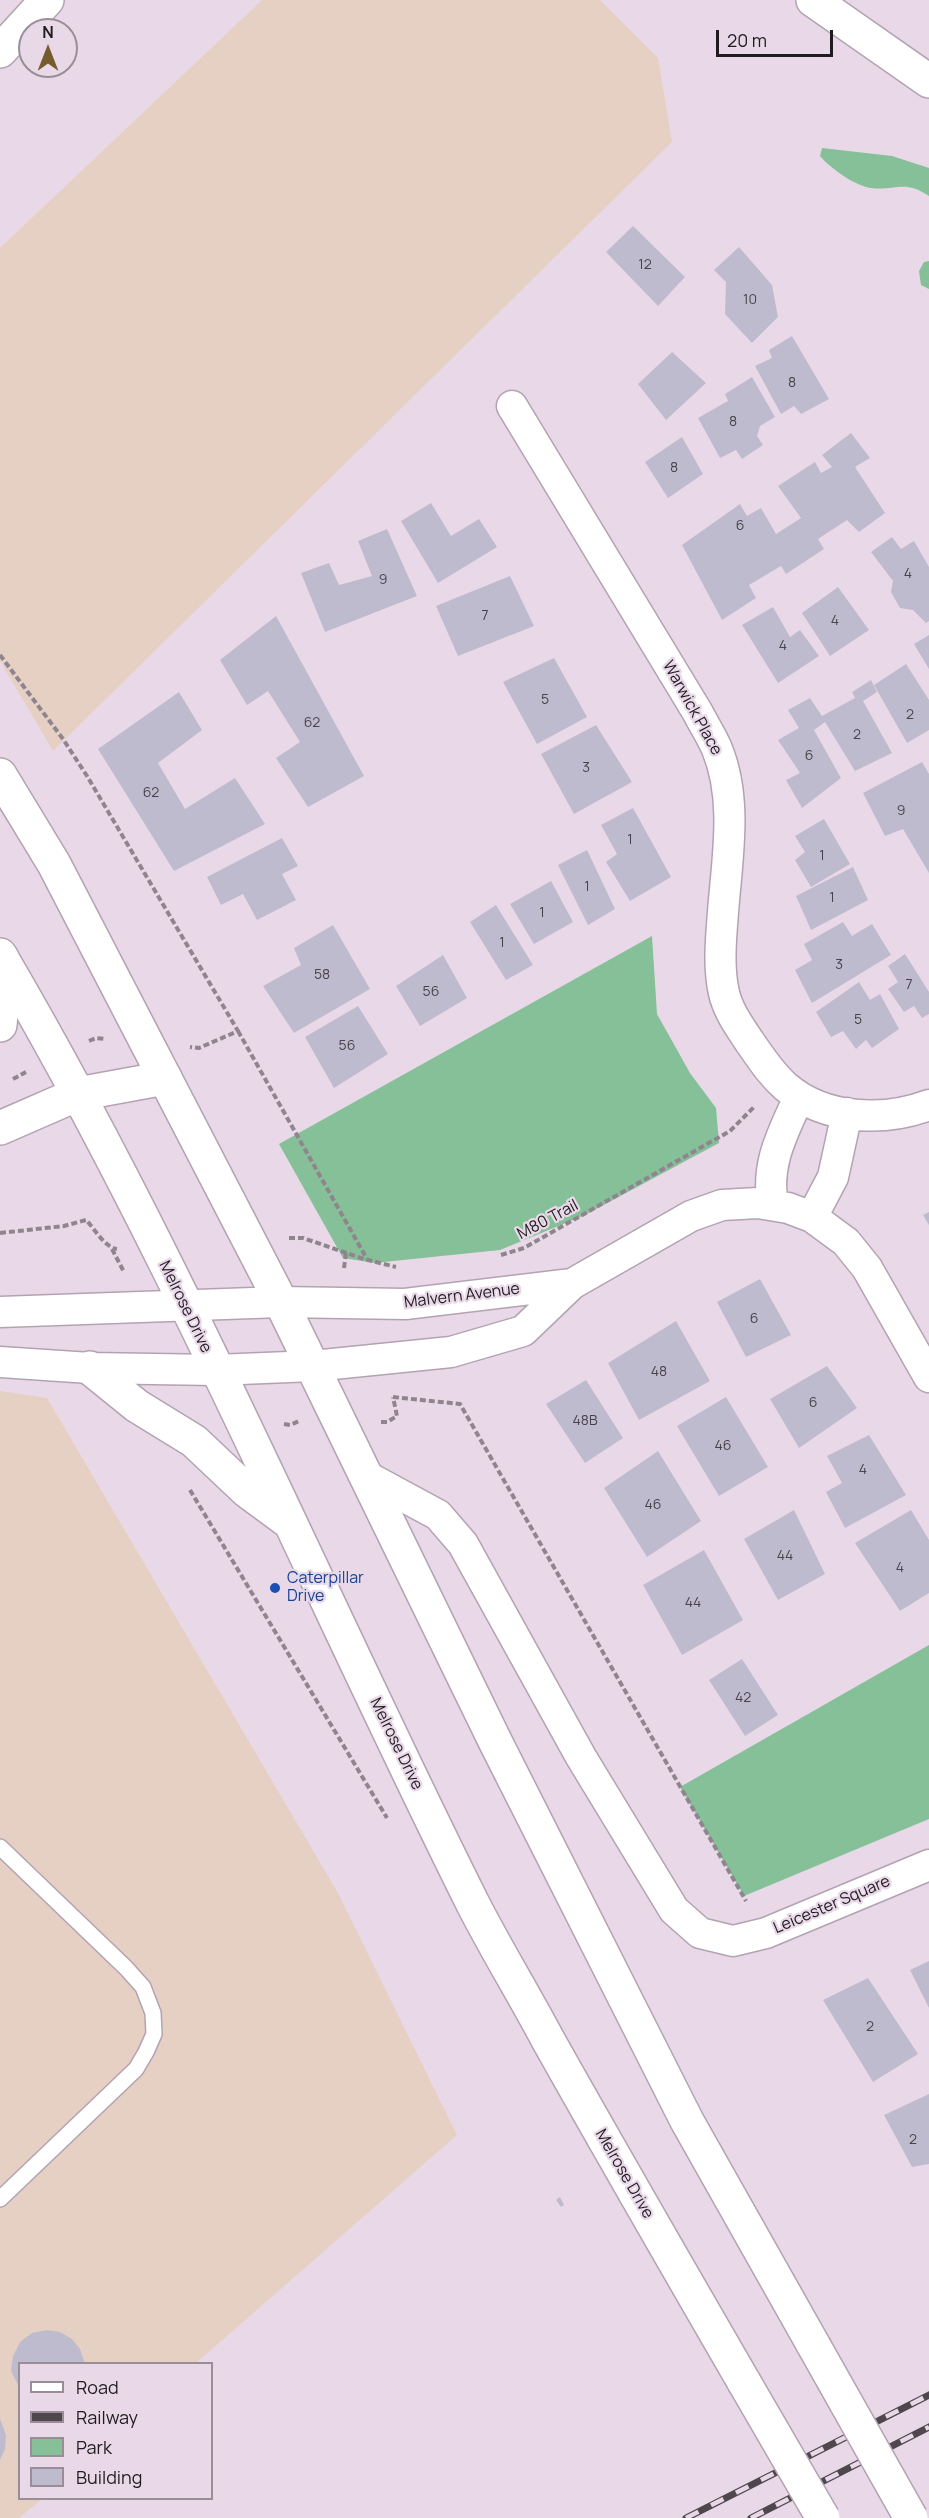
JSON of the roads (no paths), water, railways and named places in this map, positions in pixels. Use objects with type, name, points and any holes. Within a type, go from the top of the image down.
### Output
[{"type":"main road","points":[[0,51],[47,0]]},
{"type":"main road","points":[[813,0],[929,81]]},
{"type":"main road","points":[[0,775],[54,864],[281,1302],[510,1771],[687,2121],[911,2518]]},
{"type":"main road","points":[[0,1025],[3,994],[1,956]]},
{"type":"main road","name":"Melrose Drive","points":[[1,956],[78,1094],[184,1305],[293,1525],[475,1907],[604,2141],[823,2518]]},
{"type":"main road","points":[[0,1128],[78,1094],[165,1078]]},
{"type":"main road","points":[[90,1368],[137,1406],[194,1441],[248,1491],[293,1525]]},
{"type":"street","name":"Warwick Place","points":[[512,406],[692,703],[717,749],[729,797],[729,832],[721,940],[724,995],[734,1018],[788,1088]]},
{"type":"street","points":[[773,1205],[769,1185],[788,1088],[816,1104],[866,1116],[898,1115],[929,1105]]},
{"type":"street","points":[[812,1217],[833,1177],[847,1113]]},
{"type":"street","name":"Malvern Avenue","points":[[313,1366],[451,1352],[523,1331],[572,1284],[706,1209],[735,1204],[773,1205],[812,1217],[836,1232],[857,1254],[929,1377]]},
{"type":"street","name":"Malvern Avenue","points":[[281,1302],[405,1304],[572,1284]]},
{"type":"street","points":[[0,1312],[281,1302]]},
{"type":"street","points":[[0,1362],[90,1368],[216,1370],[313,1366]]},
{"type":"street","name":"Leicester Square","points":[[364,1475],[438,1515],[463,1544],[581,1757],[674,1910],[700,1933],[733,1941],[766,1933],[929,1864]]},
{"type":"lane","points":[[0,1847],[143,1987],[153,2013],[154,2034],[136,2069],[0,2199]]},
{"type":"railway","points":[[686,2518],[929,2395]]},
{"type":"railway","points":[[751,2518],[929,2427]]},
{"type":"place","name":"Caterpillar Drive","points":[[275,1588]]}]
